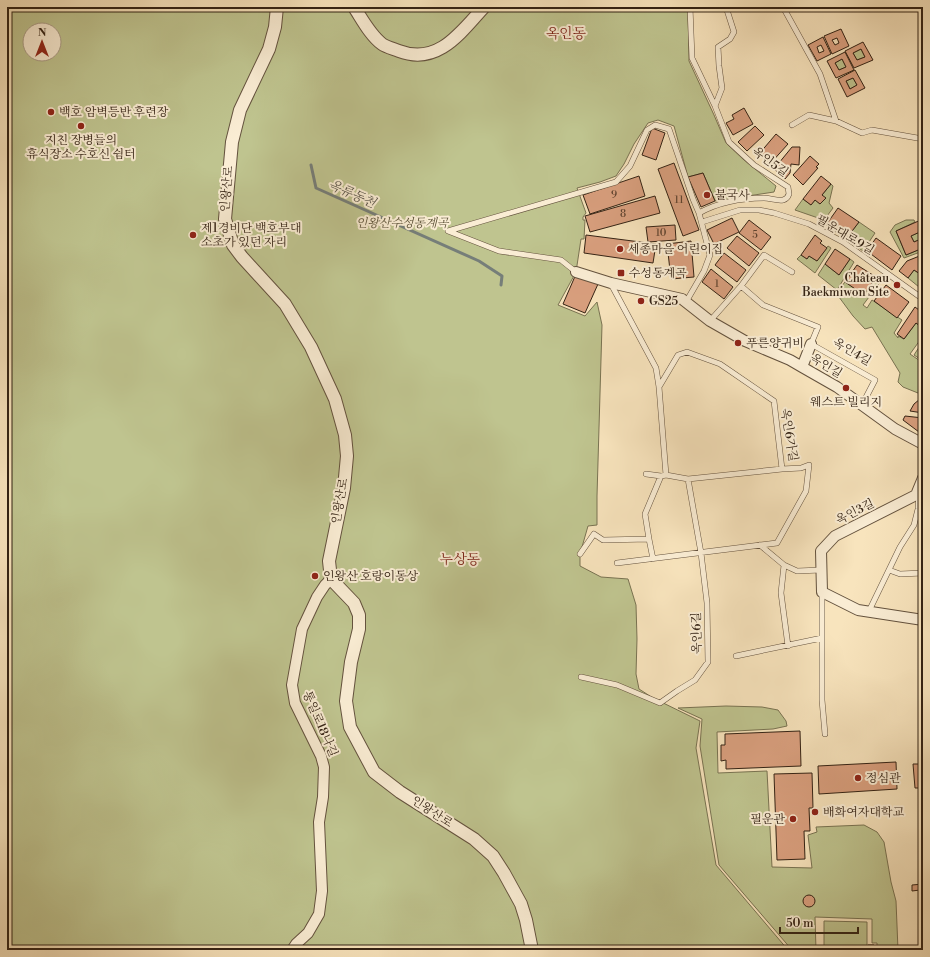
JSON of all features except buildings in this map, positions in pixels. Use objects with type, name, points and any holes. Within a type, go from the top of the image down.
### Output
[{"type":"street","name":"인왕산로","points":[[277,7],[275,26],[269,49],[240,110],[232,142],[225,218],[233,245],[285,304],[311,347],[335,398],[345,435],[347,456],[344,488],[329,561],[331,579],[354,603],[359,615],[359,629],[351,662],[346,701],[350,727],[374,772],[400,792],[474,839],[493,856],[521,904],[532,950]]},
{"type":"street","points":[[354,7],[382,45],[406,54],[425,54],[442,49],[454,40],[484,7]]},
{"type":"street","name":"옥인길","points":[[576,272],[611,283],[682,298],[710,321],[745,341],[790,360],[837,387],[895,429],[923,444]]},
{"type":"street","points":[[802,367],[812,344]]},
{"type":"street","name":"옥인3길","points":[[822,592],[820,551],[835,536],[916,495],[921,489],[923,478]]},
{"type":"street","name":"통일로18나길","points":[[292,950],[308,933],[319,914],[322,891],[319,822],[323,797],[324,767],[321,756],[295,703],[292,685],[302,629],[317,597],[325,584],[331,579]]},
{"type":"street","points":[[822,592],[858,610],[923,620]]},
{"type":"lane","name":"옥인5길","points":[[690,7],[692,58],[715,106],[729,142],[754,165],[789,189],[787,198],[783,200],[768,198],[750,199],[724,203],[699,212]]},
{"type":"lane","points":[[715,106],[722,88],[718,47],[730,39],[734,32],[726,7]]},
{"type":"lane","points":[[783,7],[820,74],[836,121]]},
{"type":"lane","points":[[792,125],[809,115],[836,121],[862,133],[872,130],[923,139]]},
{"type":"lane","points":[[576,272],[561,260],[499,251],[448,231],[616,182],[630,166],[647,130],[655,125],[668,129],[699,212],[710,255],[704,271],[686,302]]},
{"type":"lane","name":"필운대로9길","points":[[702,222],[740,210],[759,210],[809,224],[843,242],[923,299]]},
{"type":"lane","points":[[710,321],[741,286],[764,255],[792,272]]},
{"type":"lane","points":[[611,283],[656,368],[659,387],[664,475],[645,514],[653,558]]},
{"type":"lane","points":[[741,286],[763,305],[818,327],[812,344]]},
{"type":"lane","name":"옥인4길","points":[[812,344],[875,380],[862,405]]},
{"type":"lane","name":"옥인6가길","points":[[659,387],[678,355],[687,352],[720,364],[774,401],[782,468],[801,468],[809,465],[806,491],[777,543],[701,552]]},
{"type":"lane","points":[[646,474],[688,479],[782,468]]},
{"type":"lane","name":"옥인6길","points":[[581,677],[617,685],[660,703],[695,680],[708,662],[707,603],[701,552],[688,479]]},
{"type":"lane","name":"옥인3길","points":[[869,611],[900,547],[914,525],[921,489]]},
{"type":"lane","points":[[580,554],[594,534],[603,540],[649,539]]},
{"type":"lane","points":[[760,545],[784,565],[797,571],[821,570]]},
{"type":"lane","points":[[617,563],[701,552]]},
{"type":"lane","points":[[784,565],[781,593],[788,646]]},
{"type":"lane","points":[[889,570],[900,574],[923,573]]},
{"type":"lane","name":"옥인3길","points":[[822,592],[822,700],[825,734]]},
{"type":"lane","points":[[736,656],[822,638]]},
{"type":"green space","name":"인왕산수성동계곡","points":[[7,7],[688,7],[689,61],[726,143],[776,186],[774,192],[715,201],[703,173],[688,177],[674,126],[658,120],[648,123],[616,176],[577,188],[586,213],[583,217],[583,220],[585,220],[584,239],[581,239],[576,272],[558,305],[585,316],[597,302],[602,325],[597,525],[588,526],[580,554],[580,566],[601,577],[628,579],[636,605],[636,674],[639,689],[653,698],[700,721],[696,748],[716,865],[788,950],[7,950]]},
{"type":"green space","points":[[861,49],[865,57],[857,60],[853,53]]},
{"type":"green space","points":[[842,59],[846,67],[839,70],[835,63]]},
{"type":"green space","points":[[853,78],[857,85],[850,89],[846,81]]},
{"type":"green space","points":[[831,184],[833,186],[829,203],[833,208],[824,220],[795,210],[803,199],[811,205],[815,200],[820,204],[825,198],[822,195]]},
{"type":"green space","points":[[906,220],[914,220],[915,222],[896,231],[906,255],[923,248],[923,251],[904,258],[890,232],[895,225]]},
{"type":"green space","points":[[859,222],[875,233],[863,251],[846,239]]},
{"type":"green space","points":[[922,231],[923,238],[914,242],[911,236]]},
{"type":"green space","points":[[828,246],[831,248],[815,273],[797,259],[801,255],[807,259],[809,256],[817,261]]},
{"type":"green space","points":[[850,259],[854,262],[837,290],[818,275],[825,264],[839,275]]},
{"type":"green space","points":[[914,270],[923,276],[923,282],[919,287],[908,278]]},
{"type":"green space","points":[[876,277],[881,281],[863,305],[867,308],[872,300],[902,320],[894,333],[898,338],[898,336],[904,339],[916,323],[923,328],[923,336],[910,354],[923,363],[923,395],[903,387],[898,382],[900,373],[872,327],[865,329],[836,293],[845,282],[864,294]]},
{"type":"green space","points":[[923,341],[923,361],[914,355]]},
{"type":"green space","points":[[726,706],[762,707],[778,710],[786,721],[787,726],[773,729],[717,732],[718,773],[767,771],[772,867],[812,868],[808,835],[817,832],[816,827],[864,825],[877,832],[884,842],[896,901],[898,950],[877,950],[877,943],[872,943],[872,919],[815,917],[816,950],[792,950],[719,865],[700,746],[702,719],[678,708]]},
{"type":"green space","points":[[824,921],[867,922],[867,950],[824,950]]},
{"type":"waterway","name":"옥류동천","points":[[311,165],[316,188],[479,261],[502,276],[501,285]]},
{"type":"place","name":"백호 암벽등반 후련장","points":[[51,112]]},
{"type":"place","name":"지친 장병들의 휴식장소 수호신 쉼터","points":[[81,126]]},
{"type":"place","name":"불국사","points":[[707,195]]},
{"type":"place","name":"제1경비단 백호부대 소초가 있던 자리","points":[[193,235]]},
{"type":"place","name":"세종마을 어린이집","points":[[620,249]]},
{"type":"place","name":"수성동계곡","points":[[621,273]]},
{"type":"place","name":"Château Baekmiwon Site","points":[[897,285]]},
{"type":"place","name":"GS25","points":[[641,301]]},
{"type":"place","name":"푸른양귀비","points":[[738,343]]},
{"type":"place","name":"웨스트 빌리지","points":[[846,388]]},
{"type":"place","name":"인왕산 호랑이동상","points":[[315,576]]},
{"type":"place","name":"정심관","points":[[858,778]]},
{"type":"place","name":"배화여자대학교","points":[[815,812]]},
{"type":"place","name":"필운관","points":[[793,819]]},
{"type":"district","name":"옥인동","points":[[566,34]]},
{"type":"district","name":"누상동","points":[[460,560]]}]
